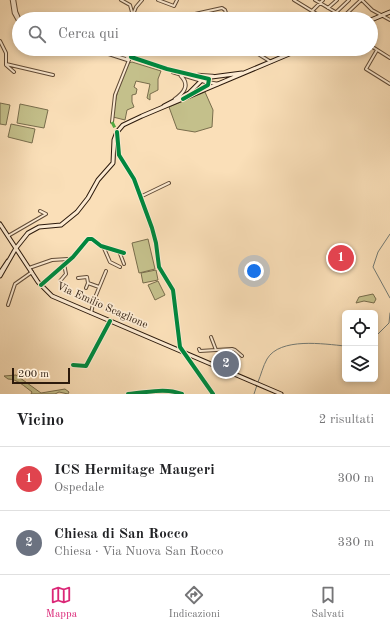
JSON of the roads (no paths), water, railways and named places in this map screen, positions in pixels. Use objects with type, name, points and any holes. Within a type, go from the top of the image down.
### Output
[{"type":"main road","points":[[378,17],[390,12]]},
{"type":"main road","points":[[0,276],[16,248],[24,237],[32,230],[42,227],[61,225],[80,208],[98,180],[113,163],[114,140],[117,132],[128,122],[284,56]]},
{"type":"main road","points":[[162,108],[189,92],[206,78],[247,72]]},
{"type":"main road","name":"Via Emilio Scaglione","points":[[0,224],[41,285],[52,296],[281,394]]},
{"type":"main road","points":[[0,272],[9,260]]},
{"type":"street","points":[[13,0],[16,12]]},
{"type":"street","points":[[13,0],[14,12]]},
{"type":"street","points":[[121,0],[136,7]]},
{"type":"street","points":[[134,12],[136,7],[142,0]]},
{"type":"street","points":[[158,0],[174,6],[177,0]]},
{"type":"street","points":[[294,0],[314,12]]},
{"type":"street","points":[[315,0],[334,12]]},
{"type":"street","points":[[313,10],[323,0]]},
{"type":"street","points":[[328,8],[336,0]]},
{"type":"street","points":[[337,12],[349,0]]},
{"type":"street","points":[[349,12],[362,0],[376,12]]},
{"type":"street","points":[[130,5],[134,12]]},
{"type":"street","points":[[204,12],[222,8],[226,12]]},
{"type":"street","points":[[378,13],[390,20]]},
{"type":"street","points":[[0,42],[6,53],[6,64],[14,72]]},
{"type":"street","points":[[378,51],[390,58]]},
{"type":"street","points":[[121,56],[206,78],[209,79],[210,83]]},
{"type":"street","points":[[125,56],[129,58]]},
{"type":"street","points":[[261,56],[271,62]]},
{"type":"street","points":[[374,56],[366,69],[390,84]]},
{"type":"street","points":[[112,122],[115,95],[129,58]]},
{"type":"street","points":[[6,64],[53,75]]},
{"type":"street","points":[[167,69],[201,81],[216,84]]},
{"type":"street","points":[[174,100],[182,94],[186,88],[185,80],[179,74]]},
{"type":"street","points":[[190,74],[232,75]]},
{"type":"street","points":[[201,81],[202,85],[207,86]]},
{"type":"street","points":[[207,86],[210,83]]},
{"type":"street","points":[[183,99],[207,86],[221,83]]},
{"type":"street","points":[[117,132],[119,155],[134,179],[156,243],[159,267],[173,290],[179,346],[213,394]]},
{"type":"street","points":[[140,197],[169,183]]},
{"type":"street","points":[[8,236],[46,215],[40,211]]},
{"type":"street","points":[[41,285],[70,259],[88,239],[92,239],[103,246],[124,253]]},
{"type":"street","points":[[103,246],[110,262],[120,267]]},
{"type":"street","points":[[120,251],[124,264]]},
{"type":"street","points":[[29,268],[52,260],[70,259]]},
{"type":"street","points":[[60,281],[66,274],[64,264]]},
{"type":"street","points":[[91,313],[94,300],[106,271]]},
{"type":"street","points":[[8,305],[14,284],[32,272]]},
{"type":"street","points":[[78,278],[87,278],[88,282],[99,288]]},
{"type":"street","points":[[86,288],[88,282]]},
{"type":"street","points":[[73,365],[86,366],[110,321]]},
{"type":"street","points":[[211,337],[216,350]]},
{"type":"street","points":[[199,349],[233,349],[242,356]]},
{"type":"street","points":[[128,394],[158,390],[171,390],[182,394]]},
{"type":"waterway","points":[[390,234],[378,252],[373,267],[390,298]]},
{"type":"waterway","points":[[378,334],[389,323],[390,313]]},
{"type":"waterway","points":[[258,382],[267,359],[273,352],[282,347],[315,343],[342,346]]},
{"type":"waterway","points":[[254,394],[257,385]]},
{"type":"place","name":"ICS Hermitage Maugeri","points":[[341,258]]},
{"type":"place","name":"Chiesa di San Rocco","points":[[226,364]]}]
